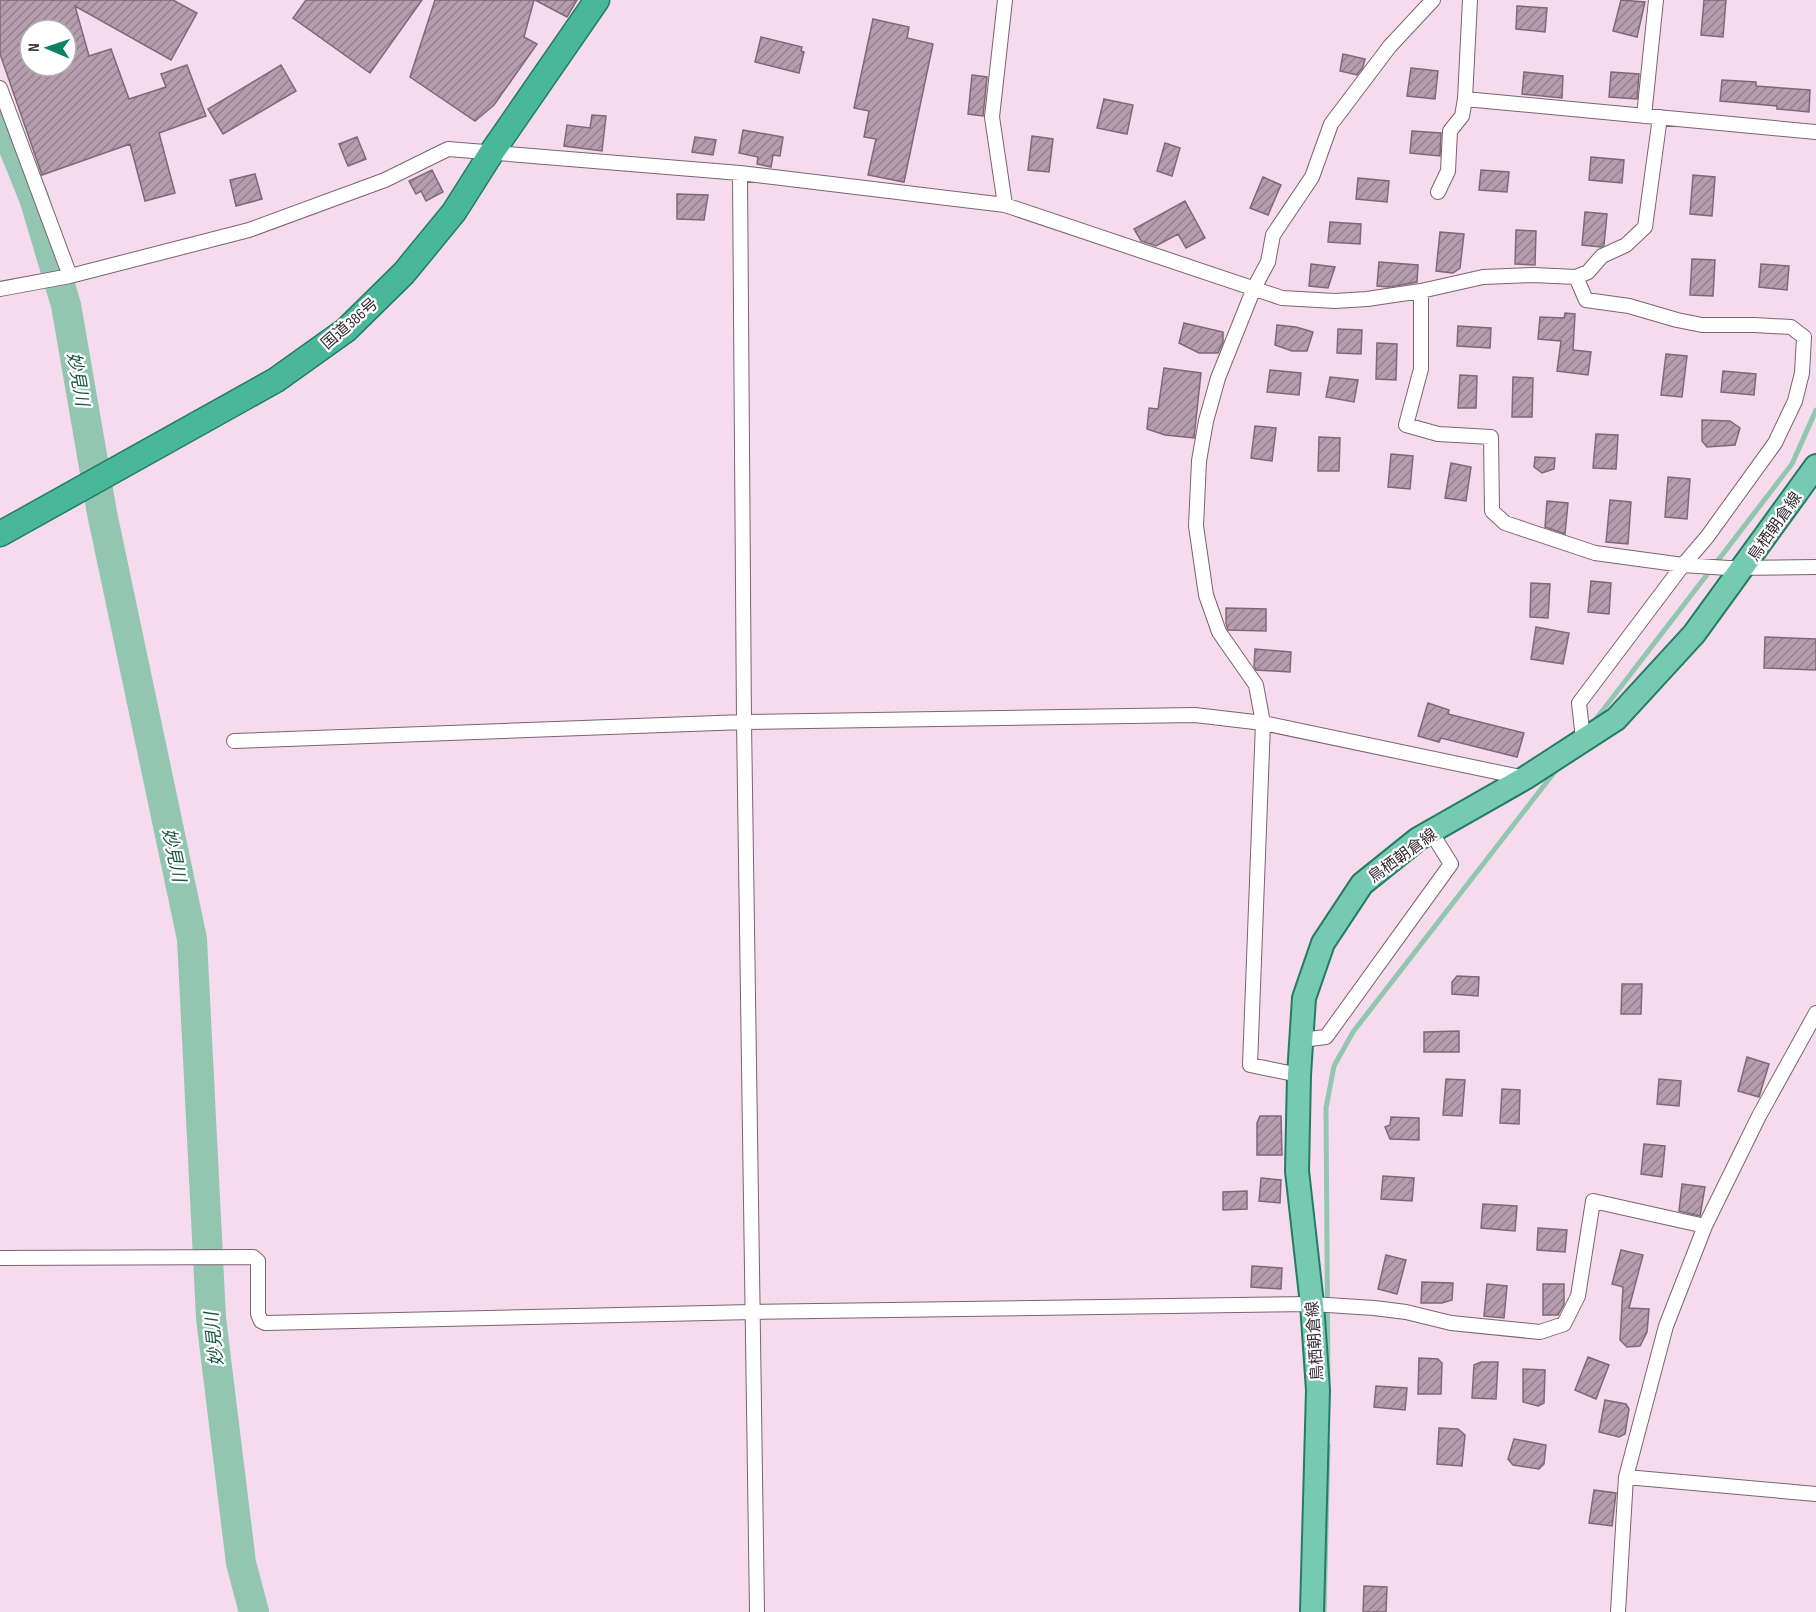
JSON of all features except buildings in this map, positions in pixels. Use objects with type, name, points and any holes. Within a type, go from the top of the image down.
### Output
[{"type":"highway","name":"国道386号","points":[[0,534],[276,380],[346,330],[404,273],[454,212],[492,152],[597,0]]},
{"type":"main road","name":"鳥栖朝倉線","points":[[1312,1612],[1318,1390],[1312,1304],[1297,1171],[1299,1075],[1304,998],[1323,944],[1362,884],[1431,832],[1525,778],[1616,718],[1694,634],[1735,569],[1816,466]]},
{"type":"street","points":[[1005,0],[992,117],[1005,205]]},
{"type":"street","points":[[1299,1075],[1250,1065],[1263,723],[1256,685],[1219,632],[1206,595],[1196,526],[1199,461],[1206,421],[1218,378],[1254,288],[1268,262],[1273,236],[1312,177],[1331,124],[1390,46],[1433,0]]},
{"type":"street","points":[[1438,192],[1448,171],[1450,131],[1462,116],[1465,99],[1470,0]]},
{"type":"street","points":[[1644,116],[1656,0]]},
{"type":"street","points":[[0,88],[70,276]]},
{"type":"street","points":[[1465,99],[1816,132]]},
{"type":"street","points":[[0,289],[70,276],[249,230],[385,180],[448,149],[740,173],[1005,205],[1282,298],[1335,301],[1367,299],[1483,278],[1533,275],[1576,277],[1588,272],[1602,256],[1626,245],[1645,228],[1660,117]]},
{"type":"street","points":[[740,173],[744,722],[757,1612]]},
{"type":"street","points":[[1576,277],[1586,300],[1629,306],[1702,325],[1754,324],[1791,327],[1810,334],[1795,401],[1775,443],[1707,537],[1683,565],[1580,703],[1583,739]]},
{"type":"street","points":[[1421,291],[1421,369],[1406,425],[1438,434],[1491,437],[1492,511],[1505,523],[1595,553],[1683,565],[1735,569],[1816,567]]},
{"type":"street","points":[[234,741],[744,722],[1195,715],[1263,723],[1525,778]]},
{"type":"street","points":[[1301,1040],[1326,1037],[1451,864],[1431,832]]},
{"type":"street","points":[[1618,1612],[1626,1477],[1666,1326],[1705,1226],[1759,1116],[1816,1013]]},
{"type":"street","points":[[0,1258],[253,1257],[258,1261],[258,1314],[261,1321],[265,1323],[753,1312],[1312,1304],[1374,1308],[1406,1312],[1450,1323],[1540,1332],[1564,1324],[1578,1296],[1593,1201],[1705,1226]]},
{"type":"street","points":[[1626,1477],[1816,1494]]},
{"type":"waterway","name":"妙見川","points":[[0,114],[34,198],[66,305],[102,513],[192,939],[211,1318],[241,1563],[254,1612]]},
{"type":"waterway","points":[[1593,723],[1792,464],[1816,410]]},
{"type":"waterway","points":[[1328,1382],[1326,1108],[1334,1066],[1353,1032],[1556,770]]},
{"type":"waterway","points":[[1324,1612],[1328,1445]]}]
